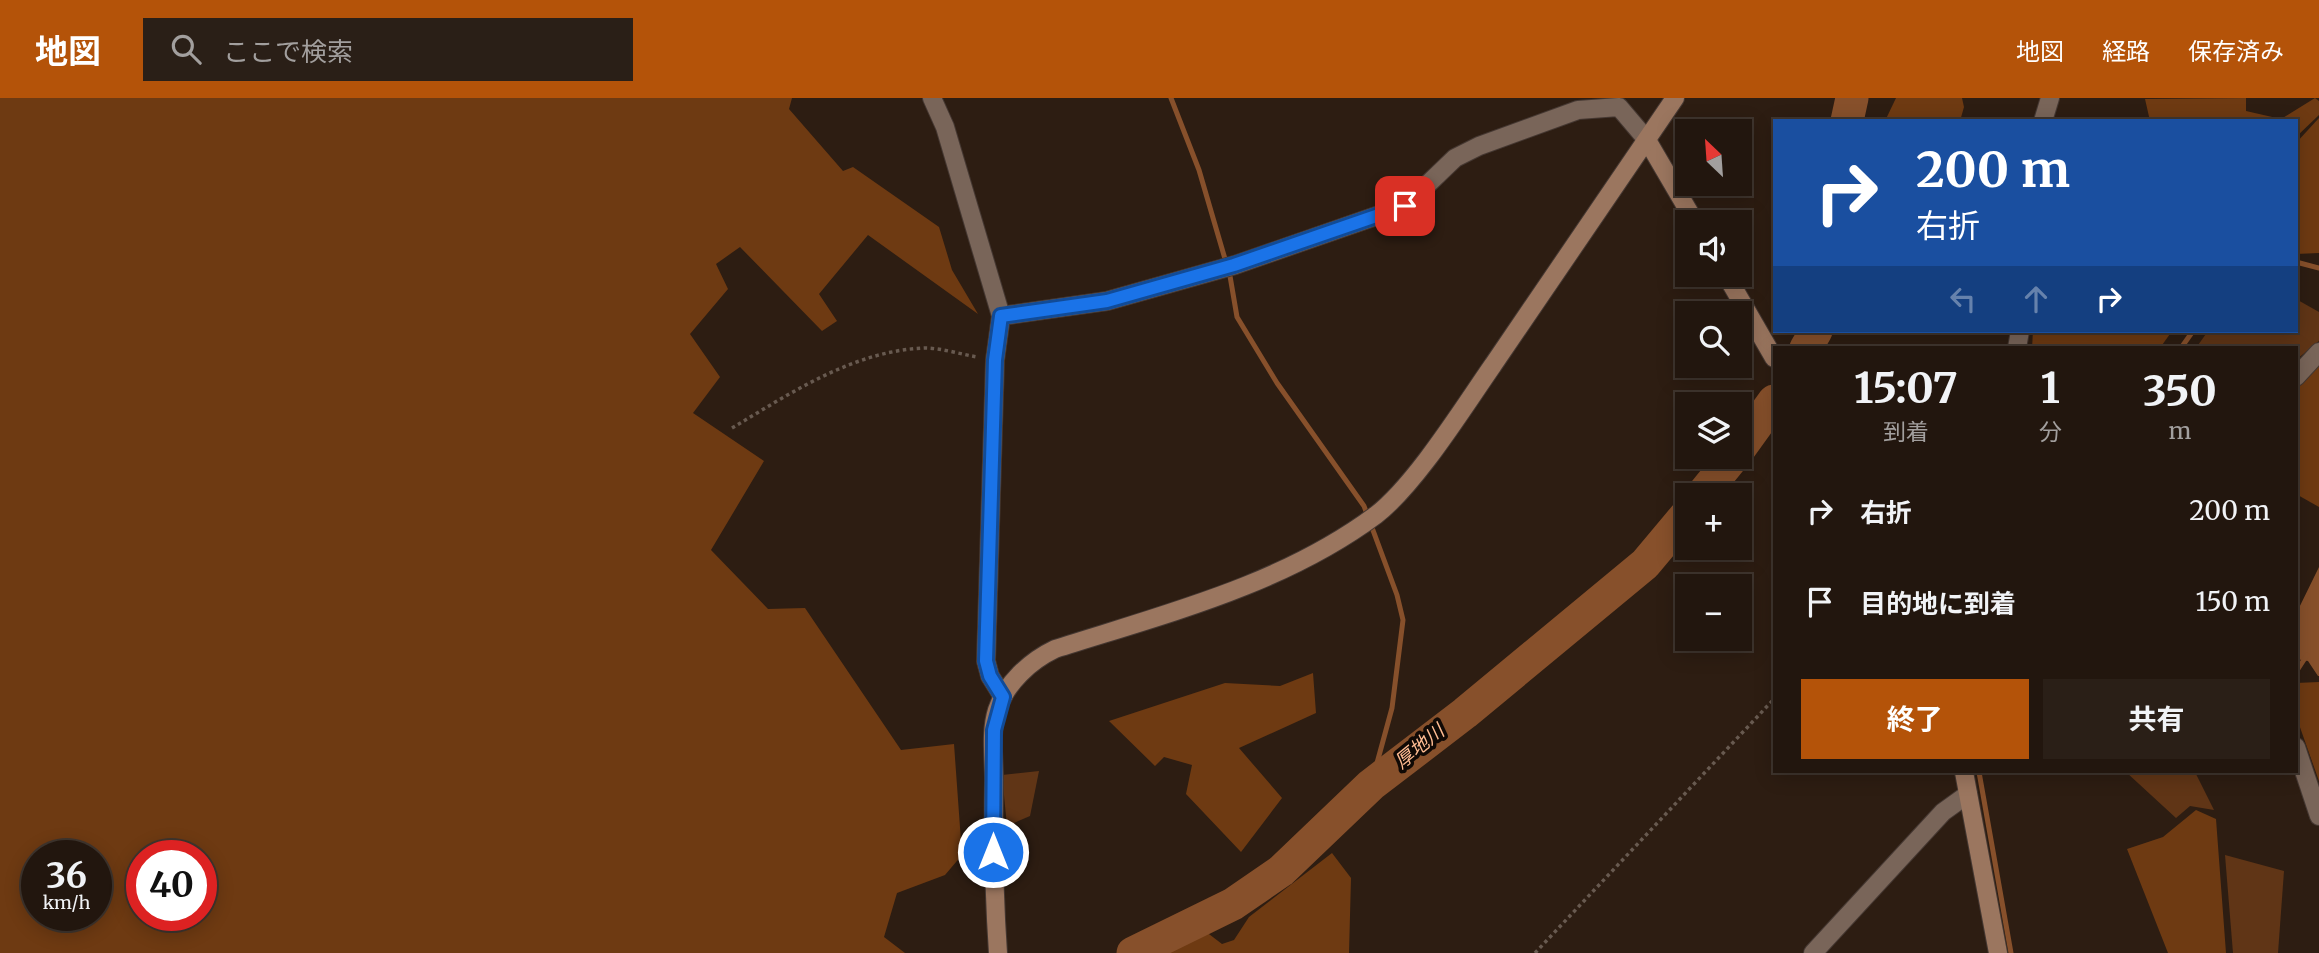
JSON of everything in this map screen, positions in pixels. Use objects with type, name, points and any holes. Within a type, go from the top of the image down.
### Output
[{"type":"street","points":[[932,98],[944,127],[1001,316],[995,360],[986,661],[990,676],[1003,697]]},
{"type":"street","points":[[998,953],[993,877],[994,730],[1003,697],[1036,659],[1055,649],[1199,603],[1292,568],[1368,519],[1394,498],[1454,421],[1675,98]]},
{"type":"street","points":[[2044,119],[2050,98]]},
{"type":"street","points":[[1001,316],[1107,301],[1227,267],[1405,206],[1455,158],[1479,146],[1578,110],[1619,107],[1647,140],[1688,210]]},
{"type":"street","points":[[1733,287],[1773,356]]},
{"type":"street","points":[[2298,375],[2319,352]]},
{"type":"street","points":[[2298,753],[2319,816]]},
{"type":"street","points":[[1964,773],[1998,953]]},
{"type":"street","points":[[1813,953],[1943,812],[1968,794]]},
{"type":"path","points":[[732,428],[801,388],[864,359],[925,348],[995,360]]},
{"type":"path","points":[[1535,953],[1773,700]]},
{"type":"shaded area","points":[[0,98],[792,98],[789,109],[843,171],[853,167],[939,227],[952,270],[978,314],[868,235],[819,294],[837,321],[822,331],[740,247],[716,264],[728,289],[690,334],[720,377],[693,413],[764,461],[711,550],[768,609],[805,608],[901,750],[954,744],[962,855],[945,875],[897,893],[884,937],[905,953],[0,953]]},
{"type":"shaded area","points":[[1896,98],[1962,98],[1964,107],[1961,119],[1886,119]]},
{"type":"shaded area","points":[[2246,98],[2246,111],[2281,119],[2150,119],[2145,99]]},
{"type":"shaded area","points":[[2315,98],[2319,101],[2319,115],[2298,135],[2298,119],[2281,119]]},
{"type":"shaded area","points":[[2319,118],[2319,253],[2298,254],[2298,141]]},
{"type":"shaded area","points":[[2298,300],[2319,312],[2319,341],[2298,358],[2298,346],[2197,346],[2207,333],[2298,333]]},
{"type":"shaded area","points":[[2033,333],[2171,333],[2161,346],[2032,346]]},
{"type":"shaded area","points":[[2319,363],[2319,507],[2298,495],[2298,386],[2309,370]]},
{"type":"shaded area","points":[[2319,567],[2319,676],[2308,661],[2298,659],[2298,610]]},
{"type":"shaded area","points":[[1313,673],[1316,713],[1239,748],[1282,798],[1241,852],[1186,794],[1192,765],[1164,757],[1155,766],[1109,721],[1225,683],[1280,686]]},
{"type":"shaded area","points":[[2319,682],[2319,781],[2298,722],[2298,683]]},
{"type":"shaded area","points":[[1039,771],[1030,816],[1007,826],[1002,775]]},
{"type":"shaded area","points":[[2127,773],[2196,773],[2214,810],[2190,806],[2176,818]]},
{"type":"shaded area","points":[[2196,810],[2216,819],[2226,953],[2168,953],[2127,849],[2163,837]]},
{"type":"shaded area","points":[[1332,853],[1351,878],[1349,953],[1154,953],[1205,931],[1222,944],[1234,940],[1249,917]]},
{"type":"shaded area","points":[[2225,855],[2284,871],[2278,953],[2233,953]]},
{"type":"waterway","points":[[1171,98],[1199,170],[1230,276],[1237,317],[1277,383],[1364,506],[1397,595],[1403,620],[1392,708],[1371,785]]},
{"type":"waterway","name":"厚地川","points":[[1847,119],[1852,98]]},
{"type":"waterway","points":[[2298,263],[2319,268]]},
{"type":"waterway","name":"厚地川","points":[[1807,346],[1815,333]]},
{"type":"waterway","points":[[2182,346],[2192,333]]},
{"type":"waterway","name":"厚地川","points":[[1752,431],[1773,402]]},
{"type":"waterway","name":"厚地川","points":[[1712,483],[1723,469]]},
{"type":"waterway","name":"厚地川","points":[[1133,953],[1233,904],[1281,871],[1371,785],[1465,713],[1645,564],[1675,528]]},
{"type":"waterway","points":[[2298,669],[2307,655]]},
{"type":"waterway","points":[[1979,773],[2011,953]]},
{"type":"route","points":[[993,852],[994,730],[997,711],[1003,697],[990,676],[986,661],[995,360],[1001,316],[1107,301],[1234,265],[1405,206]]}]
